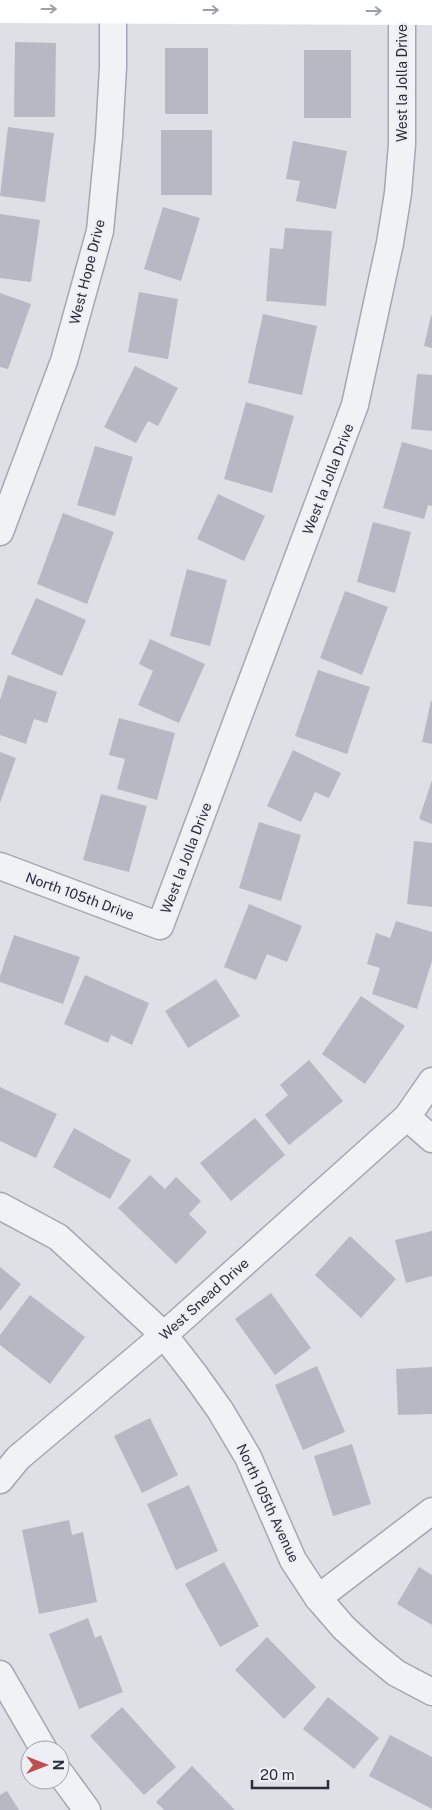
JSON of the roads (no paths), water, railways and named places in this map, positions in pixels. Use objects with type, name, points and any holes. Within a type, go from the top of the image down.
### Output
[{"type":"street","points":[[0,9],[113,5],[432,11]]},
{"type":"street","name":"West Hope Drive","points":[[0,532],[64,361],[100,231],[110,128],[113,67],[113,5]]},
{"type":"street","name":"West la Jolla Drive","points":[[160,926],[355,405],[390,242],[398,193],[402,144],[402,11]]},
{"type":"street","name":"North 105th Drive","points":[[0,866],[160,926]]},
{"type":"street","name":"West Snead Drive","points":[[0,1480],[18,1458],[164,1335],[407,1117],[432,1081]]},
{"type":"street","points":[[407,1117],[432,1139]]},
{"type":"street","name":"North 105th Avenue","points":[[0,1206],[58,1237],[164,1335],[220,1410],[248,1457],[293,1560],[318,1598],[344,1628],[368,1650],[396,1673],[432,1692]]},
{"type":"street","points":[[318,1598],[432,1511]]},
{"type":"street","points":[[0,1674],[38,1740]]},
{"type":"street","points":[[70,1787],[87,1810]]}]
